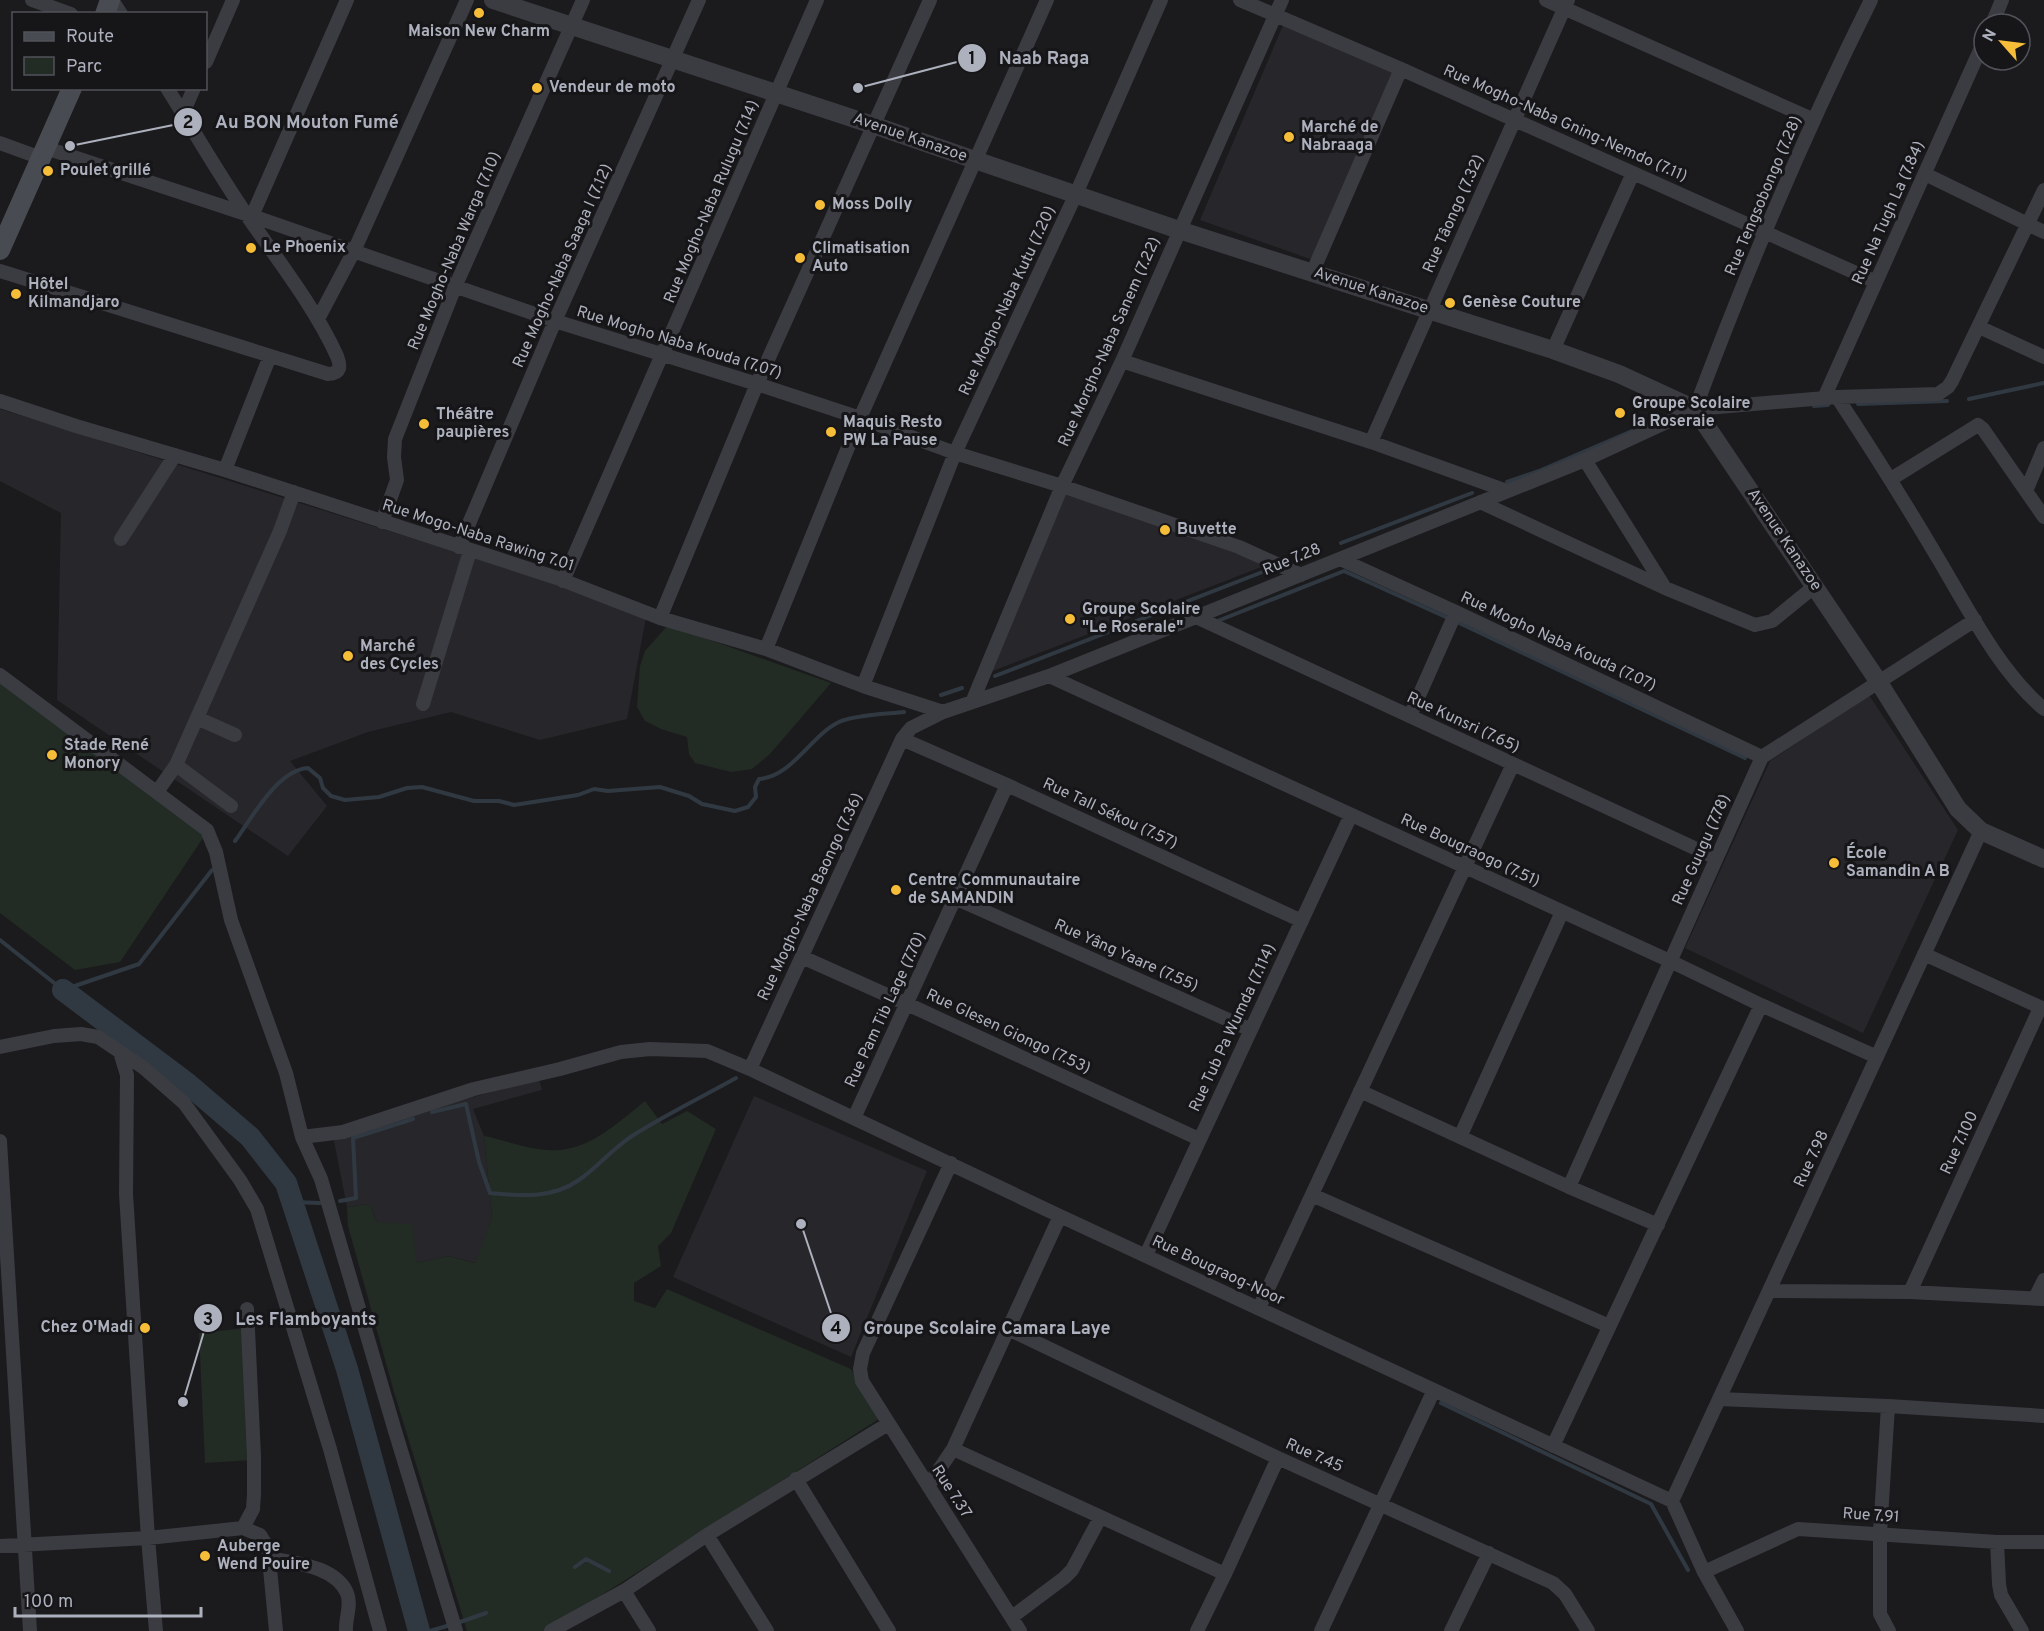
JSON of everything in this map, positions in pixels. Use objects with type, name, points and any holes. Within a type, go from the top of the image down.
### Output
[{"type":"main road","points":[[0,250],[71,90]]},
{"type":"street","points":[[32,0],[66,12]]},
{"type":"street","points":[[207,60],[233,0]]},
{"type":"street","points":[[249,215],[347,0]]},
{"type":"street","points":[[318,319],[354,251],[467,0]]},
{"type":"street","name":"Avenue Kanazoe","points":[[493,0],[1179,230],[1553,350],[1618,374],[1695,409],[1878,681],[1958,810],[1981,831],[2044,859]]},
{"type":"street","name":"Rue Mogho-Naba Warga (7.10)","points":[[382,522],[397,480],[394,439],[455,287],[583,0]]},
{"type":"street","name":"Rue Mogho-Naba Saaga I (7.12)","points":[[423,704],[464,549],[555,321],[699,0]]},
{"type":"street","name":"Rue Mogho-Naba Rulugu (7.14)","points":[[563,581],[817,0]]},
{"type":"street","points":[[660,618],[757,384],[930,0]]},
{"type":"street","points":[[766,649],[860,418],[1047,0]]},
{"type":"street","name":"Rue Mogho-Naba Kutu (7.20)","points":[[863,686],[955,453],[1076,194],[1161,0]]},
{"type":"street","name":"Rue Mogho-Naba Gning-Nemdo (7.11)","points":[[1240,0],[1401,69],[1876,282]]},
{"type":"street","name":"Rue Morgho-Naba Sanem (7.22)","points":[[973,700],[1062,486],[1122,361],[1282,0]]},
{"type":"street","points":[[1546,0],[1566,4],[1814,120]]},
{"type":"street","name":"Rue Tengsobongo (7.28)","points":[[1695,409],[1766,232],[1867,1]]},
{"type":"street","name":"Rue Tâongo (7.32)","points":[[1371,442],[1566,4]]},
{"type":"street","name":"Rue Na Tugh La (7.84)","points":[[1831,397],[1876,282],[1972,68]]},
{"type":"street","points":[[1313,272],[1401,69]]},
{"type":"street","points":[[0,271],[328,374],[339,372],[337,357],[318,319],[168,90]]},
{"type":"street","points":[[183,113],[193,90]]},
{"type":"street","name":"Rue Mogho Naba Kouda (7.07)","points":[[0,143],[44,153],[249,215],[555,321],[757,384],[955,453],[1062,486],[1239,547],[1301,574]]},
{"type":"street","points":[[1553,350],[1633,173]]},
{"type":"street","points":[[1924,174],[2044,232]]},
{"type":"street","points":[[1695,409],[1831,397],[1918,396],[1938,394],[1943,391],[1952,381],[2044,190]]},
{"type":"street","points":[[1979,327],[2044,357]]},
{"type":"street","points":[[225,470],[270,356]]},
{"type":"street","points":[[1122,361],[1371,442],[1507,491]]},
{"type":"street","points":[[1831,397],[1891,479],[1975,620],[2026,693],[2044,709]]},
{"type":"street","name":"Rue Mogo-Naba Rawing 7.01","points":[[0,401],[294,492],[563,581],[660,618],[766,649],[863,686],[943,712]]},
{"type":"street","name":"Rue 7.28","points":[[902,739],[911,728],[943,712],[1049,676],[1340,559],[1585,460],[1695,409]]},
{"type":"street","points":[[1891,479],[1978,425],[2044,517]]},
{"type":"street","points":[[2026,491],[2044,448]]},
{"type":"street","points":[[121,539],[174,455]]},
{"type":"street","points":[[1585,460],[1665,588]]},
{"type":"street","points":[[157,792],[176,765],[198,718],[280,531],[294,492]]},
{"type":"street","points":[[1480,502],[1665,588],[1750,624],[1759,625],[1772,621],[1815,586]]},
{"type":"street","name":"Rue Mogho Naba Kouda (7.07)","points":[[1340,559],[1762,757]]},
{"type":"street","points":[[1410,716],[1456,612]]},
{"type":"street","name":"Rue Kunsri (7.65)","points":[[1196,617],[1716,858]]},
{"type":"street","points":[[1762,757],[1975,620]]},
{"type":"street","points":[[0,675],[207,830],[216,852],[231,920],[286,1073],[302,1137],[321,1179],[456,1631]]},
{"type":"street","name":"Rue Bougraogo (7.51)","points":[[1049,676],[1877,1057]]},
{"type":"street","points":[[198,718],[235,735]]},
{"type":"street","name":"Rue Tall Sékou (7.57)","points":[[902,739],[1302,921]]},
{"type":"street","name":"Rue Mogho-Naba Baongo (7.36)","points":[[750,1069],[902,739]]},
{"type":"street","name":"Rue Guugu (7.78)","points":[[1569,1187],[1762,757]]},
{"type":"street","points":[[1259,1308],[1513,764]]},
{"type":"street","points":[[176,765],[231,806]]},
{"type":"street","name":"Rue Pam Tib Lage (7.70)","points":[[854,1118],[1007,785]]},
{"type":"street","name":"Rue Tub Pa Wumda (7.114)","points":[[1146,1255],[1351,815]]},
{"type":"street","name":"Rue 7.98","points":[[1672,1501],[1981,831]]},
{"type":"street","name":"Rue Yâng Yaare (7.55)","points":[[956,898],[1251,1030]]},
{"type":"street","points":[[1460,1137],[1562,912]]},
{"type":"street","points":[[1924,954],[2042,1009]]},
{"type":"street","name":"Rue Glesen Giongo (7.53)","points":[[802,957],[1199,1139]]},
{"type":"street","points":[[1553,1446],[1761,1005]]},
{"type":"street","name":"Rue 7.100","points":[[1910,1292],[2042,1009]]},
{"type":"street","points":[[0,1047],[54,1036],[81,1034],[98,1037],[144,1068],[184,1103],[240,1180],[257,1209],[330,1449],[380,1631]]},
{"type":"street","name":"Rue Bougraog-Noor","points":[[302,1137],[343,1132],[474,1089],[621,1052],[650,1049],[707,1051],[750,1069],[1672,1501]]},
{"type":"street","points":[[120,1052],[127,1075],[126,1194],[156,1631]]},
{"type":"street","points":[[1360,1091],[1569,1187],[1658,1225]]},
{"type":"street","points":[[0,1141],[30,1631]]},
{"type":"street","name":"Rue 7.37","points":[[951,1163],[863,1353],[860,1368],[862,1381],[888,1424],[1020,1631]]},
{"type":"street","points":[[1312,1195],[1609,1326]]},
{"type":"street","points":[[928,1486],[953,1449],[1060,1216]]},
{"type":"street","points":[[1769,1290],[1910,1292],[2040,1298],[2044,1280]]},
{"type":"street","points":[[243,1528],[253,1509],[254,1494],[247,1309]]},
{"type":"street","name":"Rue 7.45","points":[[1008,1329],[1278,1458],[1553,1583],[1565,1594],[1588,1631]]},
{"type":"street","points":[[1321,1631],[1434,1390]]},
{"type":"street","points":[[1719,1399],[2044,1416]]},
{"type":"street","points":[[1888,1407],[1880,1533],[1880,1614],[1889,1631]]},
{"type":"street","points":[[551,1631],[624,1591],[707,1535],[888,1424]]},
{"type":"street","points":[[953,1449],[1225,1574]]},
{"type":"street","points":[[1197,1631],[1278,1458]]},
{"type":"street","points":[[796,1479],[889,1631]]},
{"type":"street","points":[[1672,1501],[1704,1572],[1737,1631]]},
{"type":"street","points":[[1012,1617],[1072,1570],[1100,1518]]},
{"type":"street","points":[[0,1546],[148,1538],[243,1528],[260,1535],[268,1548],[276,1631]]},
{"type":"street","name":"Rue 7.91","points":[[1704,1572],[1798,1529],[1997,1542],[2044,1542]]},
{"type":"street","points":[[707,1535],[767,1631]]},
{"type":"street","points":[[1997,1542],[2001,1595],[2022,1631]]},
{"type":"street","points":[[1451,1631],[1489,1553]]},
{"type":"street","points":[[270,1558],[314,1568],[327,1573],[339,1583],[347,1593],[346,1631]]},
{"type":"street","points":[[624,1591],[649,1631]]},
{"type":"shaded area","points":[[1284,23],[1398,70],[1313,260],[1200,220]]},
{"type":"shaded area","name":"Marché des Cycles","points":[[0,409],[647,612],[627,719],[540,740],[451,712],[368,732],[290,761],[327,806],[288,856],[57,700],[61,513],[0,481]]},
{"type":"shaded area","name":"Groupe Scolaire \"Le Roserale\"","points":[[1066,494],[1263,562],[1264,566],[990,672]]},
{"type":"shaded area","points":[[1869,695],[1958,830],[1863,1033],[1685,948],[1770,761]]},
{"type":"shaded area","points":[[539,1079],[542,1090],[473,1109],[484,1136],[492,1216],[476,1263],[448,1256],[417,1263],[377,1222],[369,1204],[347,1207],[333,1136]]},
{"type":"shaded area","points":[[754,1096],[927,1171],[851,1357],[673,1277]]},
{"type":"green space","points":[[668,625],[831,683],[770,754],[752,769],[731,772],[695,763],[689,754],[687,737],[645,721],[637,707],[640,666],[645,651]]},
{"type":"green space","name":"Stade René Monory","points":[[0,679],[207,832],[120,962],[75,970],[0,913]]},
{"type":"green space","points":[[645,1101],[662,1124],[687,1111],[716,1129],[671,1233],[658,1246],[661,1266],[634,1283],[634,1301],[655,1308],[667,1289],[851,1369],[879,1419],[545,1631],[467,1631],[394,1392],[348,1226],[347,1207],[369,1204],[377,1222],[412,1224],[417,1263],[448,1256],[475,1263],[492,1216],[484,1136],[548,1150],[576,1147],[612,1127]]},
{"type":"green space","points":[[246,1328],[253,1460],[205,1463],[199,1333]]},
{"type":"waterway","points":[[1969,399],[2044,383]]},
{"type":"waterway","points":[[1858,404],[1947,401]]},
{"type":"waterway","points":[[1814,406],[1828,405]]},
{"type":"waterway","points":[[1507,482],[1539,471],[1632,431]]},
{"type":"waterway","points":[[1341,543],[1472,493]]},
{"type":"waterway","points":[[995,676],[1265,571]]},
{"type":"waterway","points":[[1215,622],[1344,571],[1448,618]]},
{"type":"waterway","points":[[1455,621],[1745,758]]},
{"type":"waterway","points":[[941,695],[962,688]]},
{"type":"waterway","points":[[235,841],[257,808],[276,786],[286,777],[308,768],[320,778],[323,788],[331,796],[345,800],[379,797],[407,788],[422,787],[474,801],[499,801],[514,805],[578,795],[594,789],[608,791],[660,787],[689,796],[702,804],[735,811],[748,807],[756,797],[755,787],[759,779],[771,777],[791,764],[819,736],[839,722],[862,716],[904,712]]},
{"type":"waterway","points":[[0,940],[63,990],[139,964],[212,870]]},
{"type":"waterway","points":[[63,990],[188,1084],[250,1137],[286,1183],[347,1369],[419,1631]]},
{"type":"waterway","points":[[432,1112],[466,1104],[479,1162],[490,1193],[536,1195],[569,1186],[586,1175],[632,1136],[736,1078]]},
{"type":"waterway","points":[[340,1201],[356,1198],[353,1138],[413,1119]]},
{"type":"waterway","points":[[292,1202],[320,1203]]},
{"type":"waterway","points":[[1441,1403],[1651,1504],[1688,1570]]},
{"type":"waterway","points":[[575,1567],[586,1559],[609,1571]]},
{"type":"waterway","points":[[460,1622],[486,1613]]},
{"type":"waterway","points":[[430,1631],[447,1626]]},
{"type":"place","name":"Maison New Charm","points":[[479,13]]},
{"type":"place","name":"Vendeur de moto","points":[[537,88]]},
{"type":"place","name":"Naab Raga","points":[[858,88]]},
{"type":"place","name":"Marché de Nabraaga","points":[[1289,137]]},
{"type":"place","name":"Au BON Mouton Fumé","points":[[70,146]]},
{"type":"place","name":"Poulet grillé","points":[[48,171]]},
{"type":"place","name":"Moss Dolly","points":[[820,205]]},
{"type":"place","name":"Le Phoenix","points":[[251,248]]},
{"type":"place","name":"Climatisation Auto","points":[[800,258]]},
{"type":"place","name":"Hôtel Kilmandjaro","points":[[16,294]]},
{"type":"place","name":"Genèse Couture","points":[[1450,303]]},
{"type":"place","name":"Groupe Scolaire la Roseraie","points":[[1620,413]]},
{"type":"place","name":"Théâtre paupières","points":[[424,424]]},
{"type":"place","name":"Maquis Resto PW La Pause","points":[[831,432]]},
{"type":"place","name":"Buvette","points":[[1165,530]]},
{"type":"place","name":"Groupe Scolaire \"Le Roserale\"","points":[[1070,619]]},
{"type":"place","name":"Marché des Cycles","points":[[348,656]]},
{"type":"place","name":"Stade René Monory","points":[[52,755]]},
{"type":"place","name":"École Samandin A B","points":[[1834,863]]},
{"type":"place","name":"Centre Communautaire de SAMANDIN","points":[[896,890]]},
{"type":"place","name":"Groupe Scolaire Camara Laye","points":[[801,1224]]},
{"type":"place","name":"Chez O'Madi","points":[[145,1328]]},
{"type":"place","name":"Les Flamboyants","points":[[183,1402]]},
{"type":"place","name":"Auberge Wend Pouire","points":[[205,1556]]}]
